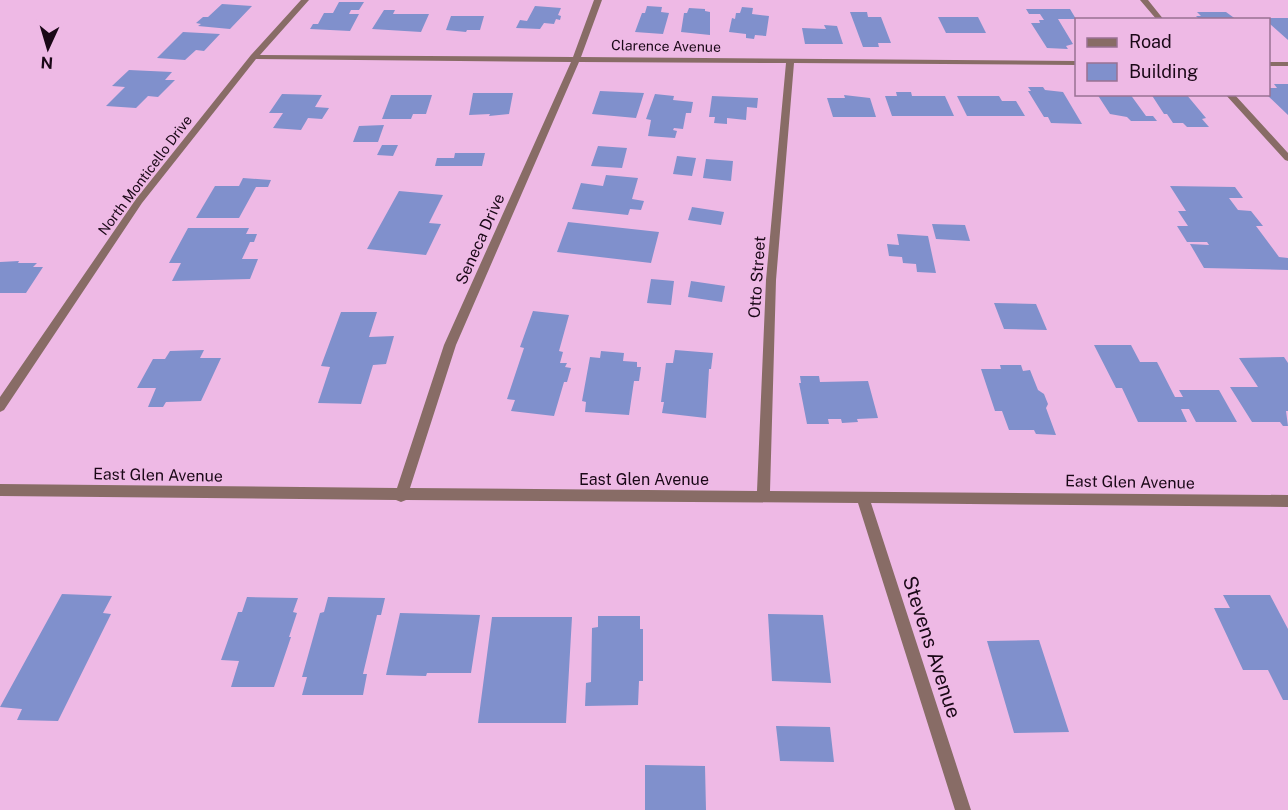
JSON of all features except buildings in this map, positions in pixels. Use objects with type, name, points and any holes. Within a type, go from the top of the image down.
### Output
[{"type":"street","name":"North Monticello Drive","points":[[0,407],[139,201],[254,57],[305,0]]},
{"type":"street","name":"Seneca Drive","points":[[401,496],[450,345],[576,59],[598,0]]},
{"type":"street","points":[[1143,0],[1159,18]]},
{"type":"street","name":"Clarence Avenue","points":[[254,57],[1075,63]]},
{"type":"street","name":"Otto Street","points":[[763,495],[771,280],[790,61]]},
{"type":"street","points":[[1270,64],[1288,64]]},
{"type":"street","points":[[1231,96],[1288,158]]},
{"type":"street","name":"East Glen Avenue","points":[[0,490],[401,496],[763,495],[1288,501]]},
{"type":"street","name":"Stevens Avenue","points":[[862,496],[963,810]]}]
